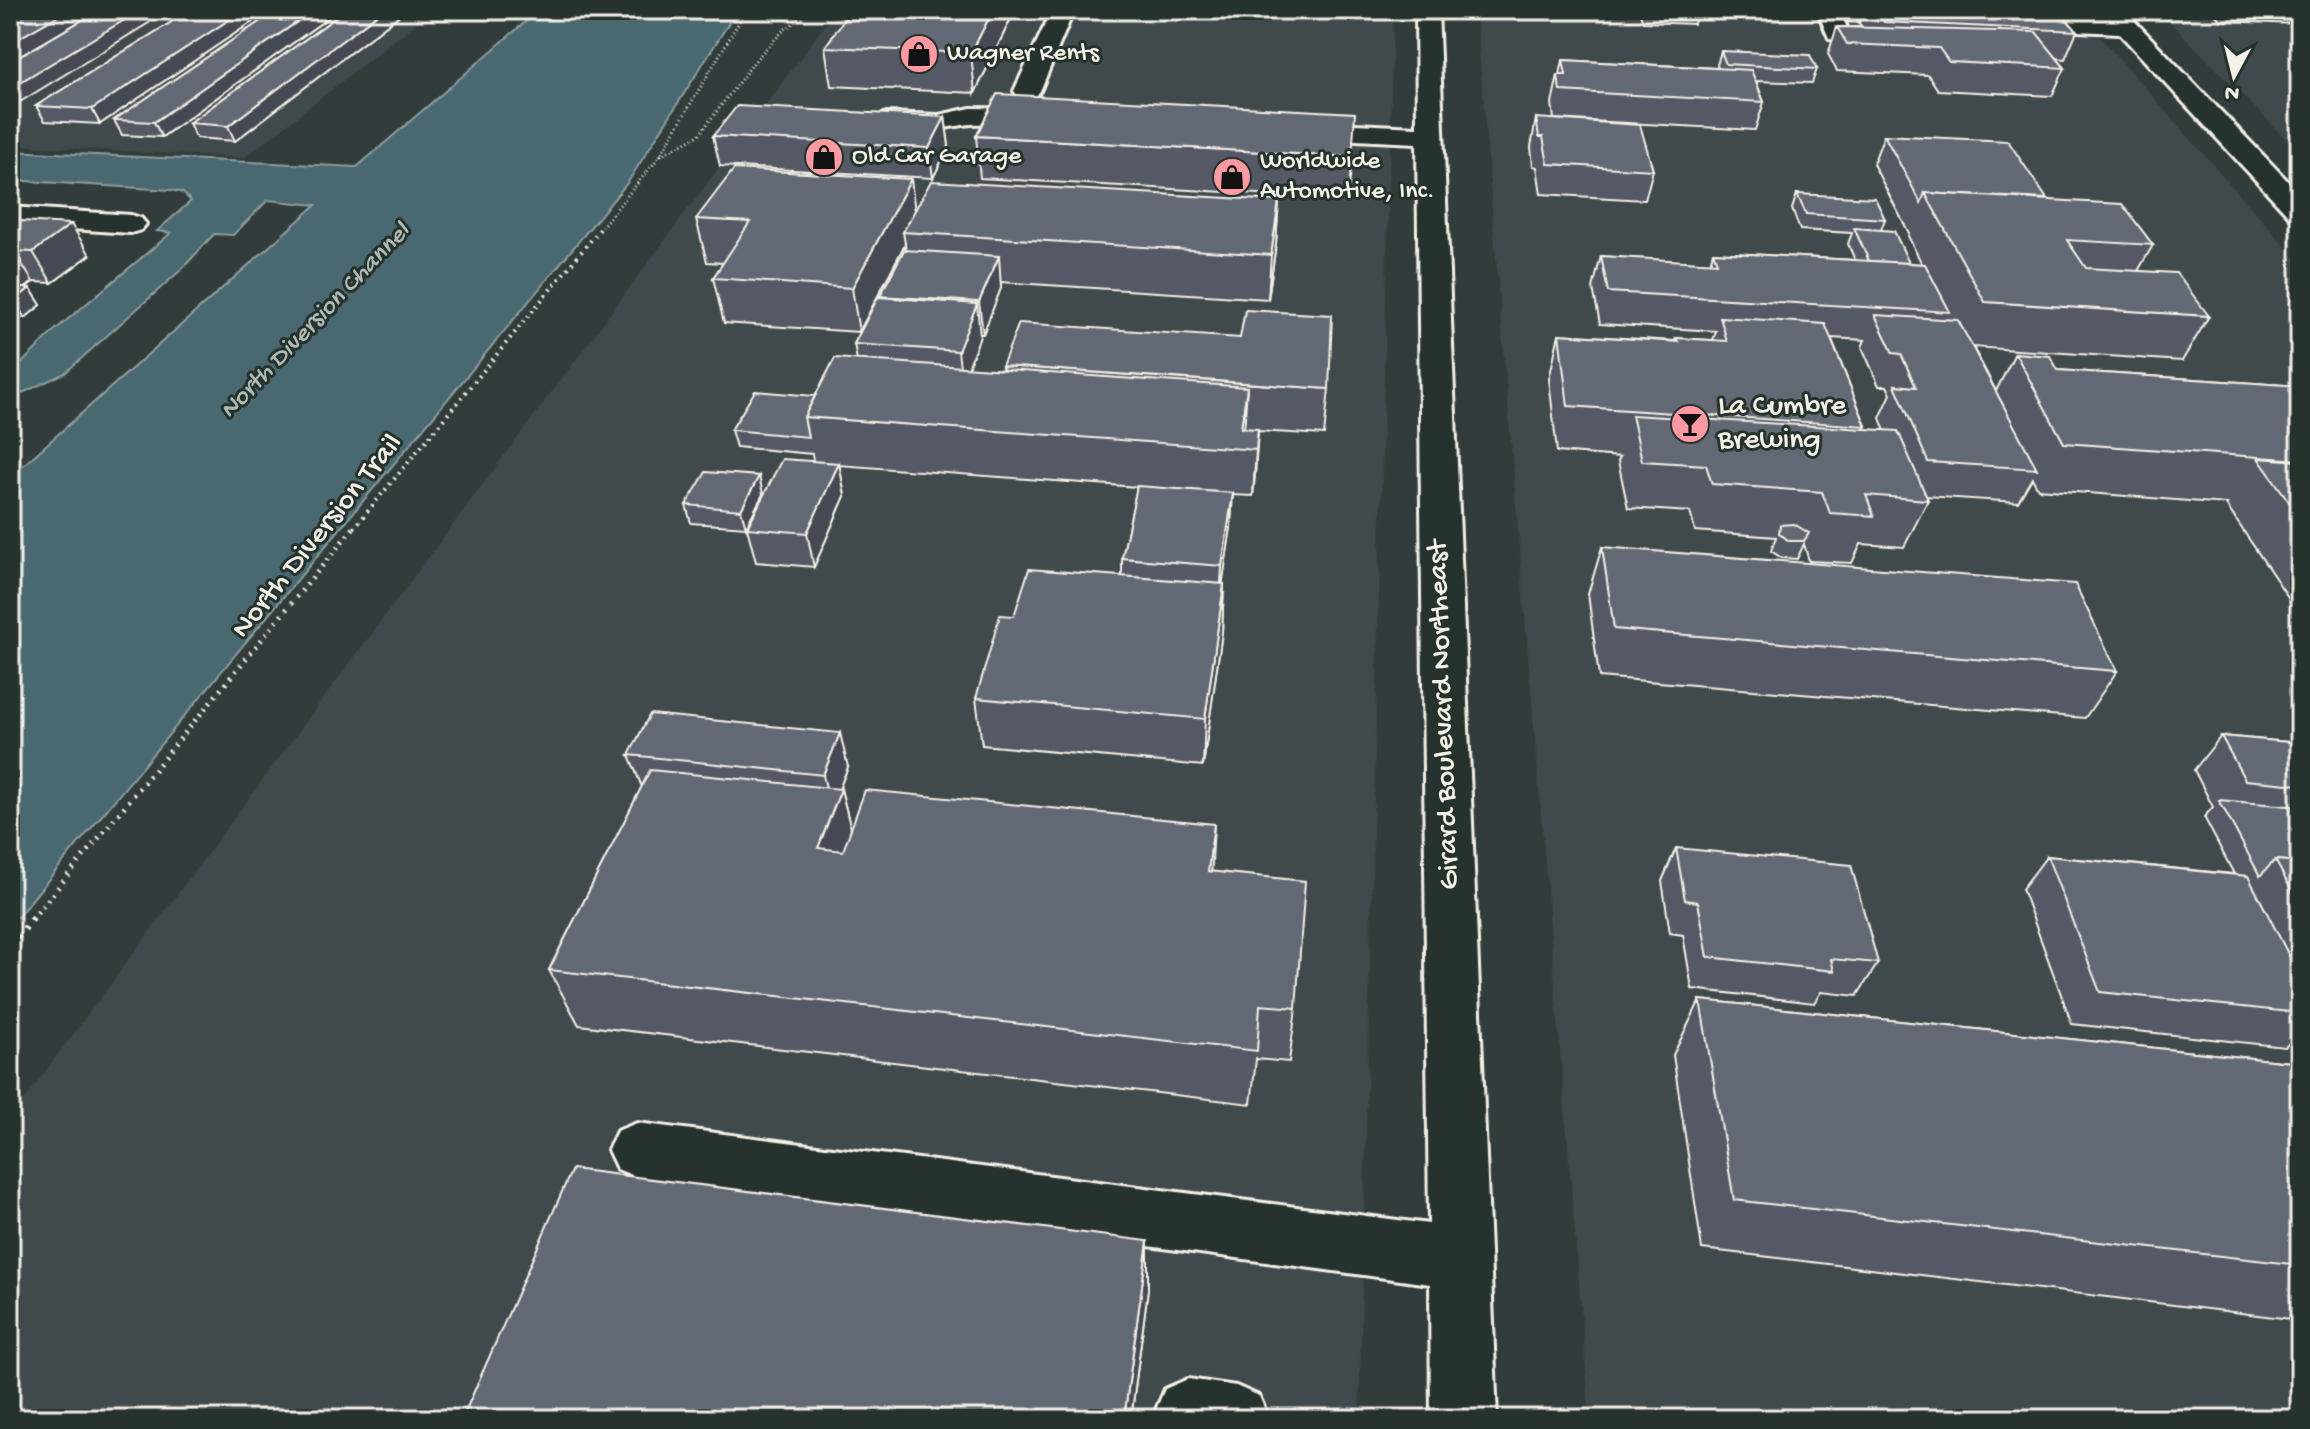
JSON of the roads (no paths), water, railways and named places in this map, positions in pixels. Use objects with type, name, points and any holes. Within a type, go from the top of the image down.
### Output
[{"type":"street","points":[[1027,91],[1063,10]]},
{"type":"street","name":"Girard Boulevard Northeast","points":[[1427,10],[1464,1419]]},
{"type":"street","points":[[1841,38],[1827,12],[1936,17]]},
{"type":"street","points":[[1982,20],[2075,24],[2118,18],[2300,211]]},
{"type":"street","points":[[2075,24],[2096,47]]},
{"type":"street","points":[[859,119],[939,123],[971,116],[1070,118]]},
{"type":"street","points":[[1274,128],[1430,136]]},
{"type":"street","points":[[10,216],[131,224]]},
{"type":"street","points":[[637,1150],[1460,1258]]},
{"type":"water","name":"North Diversion Channel","points":[[539,10],[737,10],[628,182],[10,926],[10,477],[316,205],[268,200],[233,235],[214,234],[182,269],[65,373],[10,399],[10,375],[55,330],[171,233],[157,231],[191,201],[183,193],[171,190],[10,180],[10,151],[357,167]]},
{"type":"place","name":"Wagner Rents","points":[[919,54]]},
{"type":"place","name":"Old Car Garage","points":[[824,157]]},
{"type":"place","name":"Worldwide Automotive, Inc.","points":[[1232,177]]},
{"type":"place","name":"La Cumbre Brewing","points":[[1690,424]]}]
